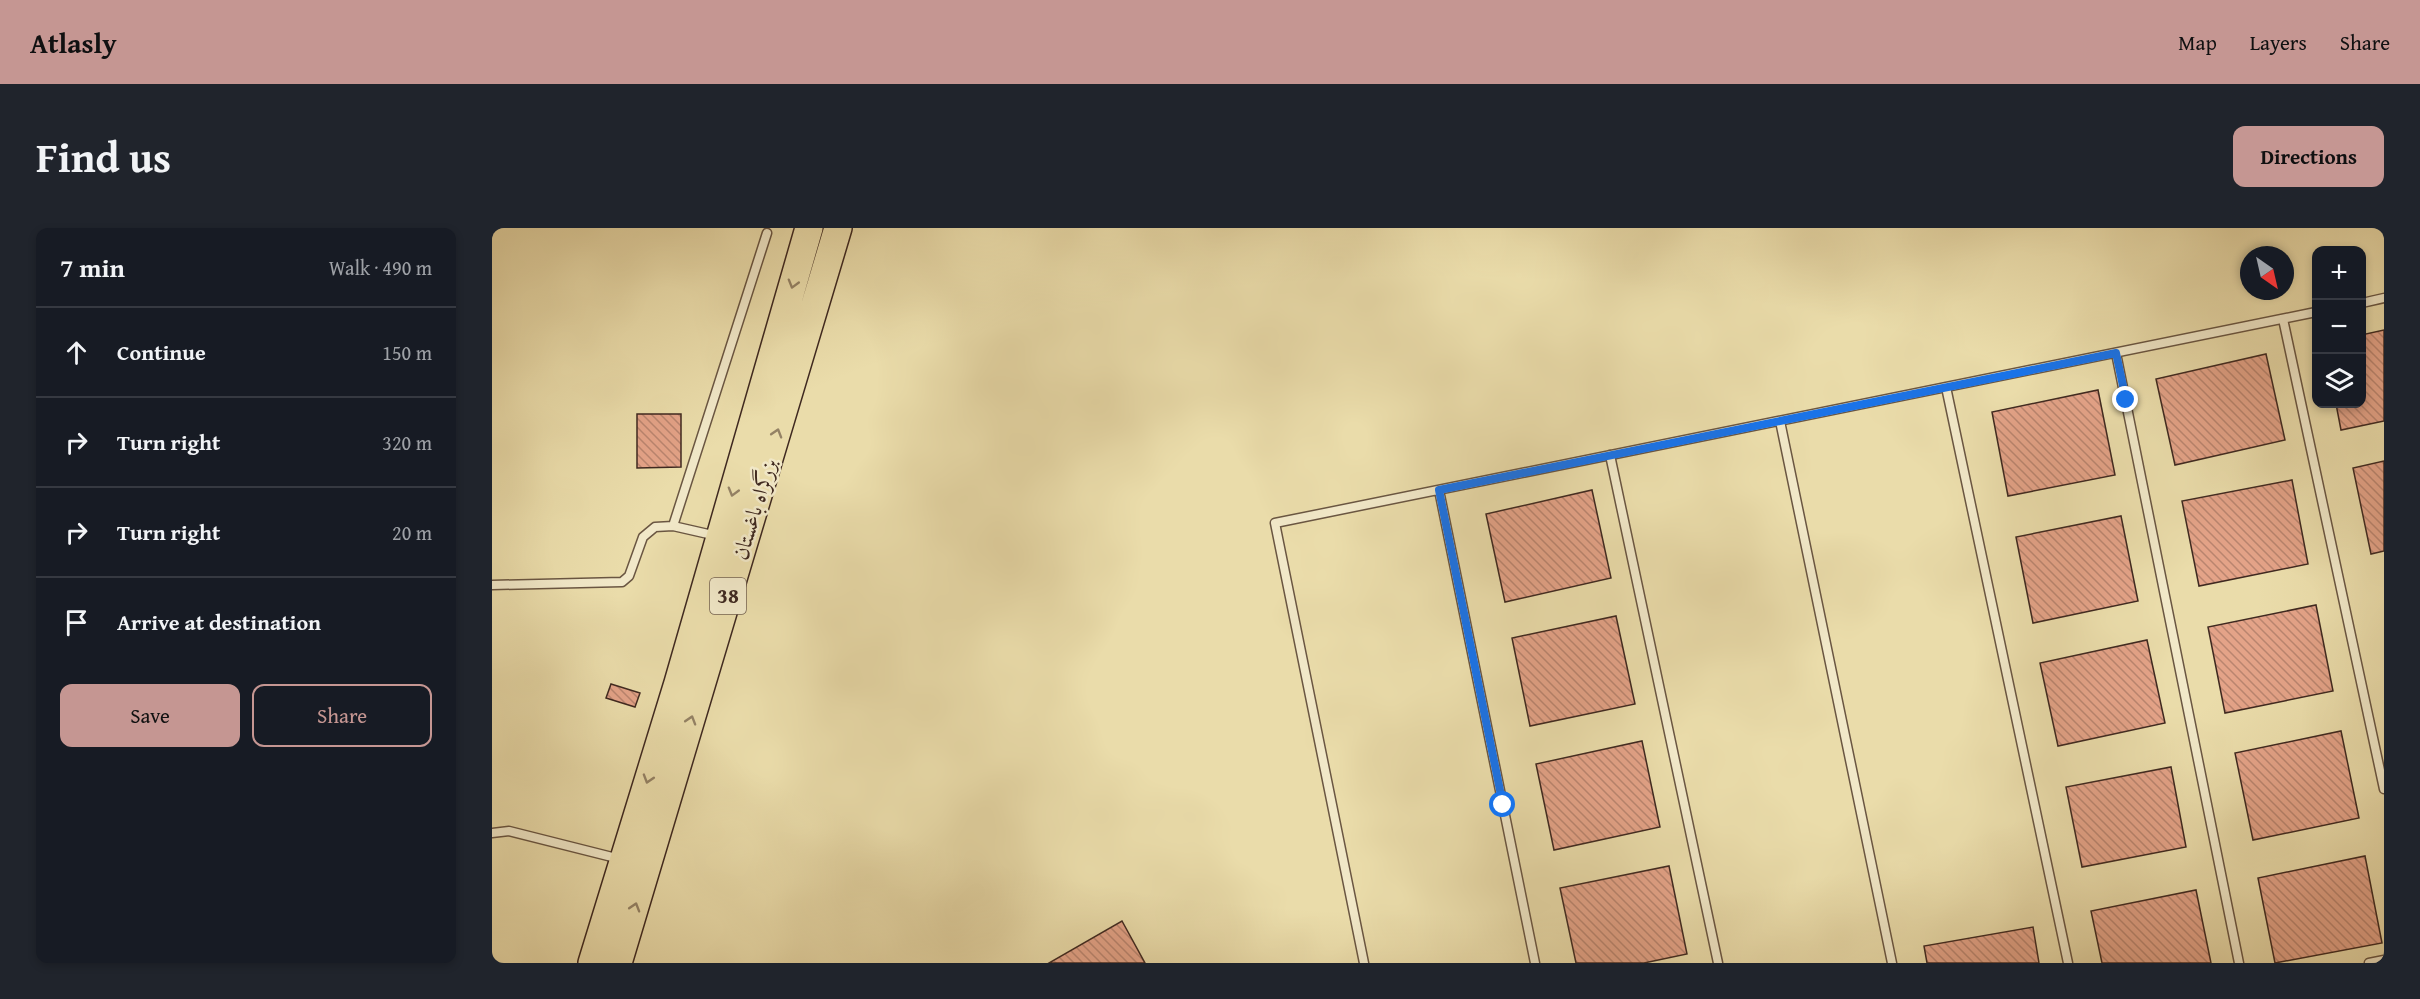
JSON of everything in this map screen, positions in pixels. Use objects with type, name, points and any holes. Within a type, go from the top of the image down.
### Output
[{"type":"highway","name":"بزرگراه باغستان","points":[[592,963],[720,537],[809,228]]},
{"type":"highway","name":"بزرگراه باغستان","points":[[618,963],[838,228]]},
{"type":"lane","points":[[673,526],[767,233]]},
{"type":"lane","points":[[2366,302],[2384,298]]},
{"type":"lane","points":[[1364,963],[1275,523],[2312,313]]},
{"type":"lane","points":[[2283,319],[2384,789]]},
{"type":"lane","points":[[2116,353],[2239,963]]},
{"type":"lane","points":[[1946,387],[2068,963]]},
{"type":"lane","points":[[1780,421],[1892,963]]},
{"type":"lane","points":[[1610,455],[1718,963]]},
{"type":"lane","points":[[1439,490],[1535,963]]},
{"type":"lane","points":[[492,585],[622,582],[629,576],[644,537],[655,527],[673,526],[720,537]]},
{"type":"lane","points":[[492,832],[509,831],[623,860]]},
{"type":"lane","points":[[2369,963],[2384,960]]},
{"type":"building","points":[[2384,330],[2384,421],[2341,430],[2337,408],[2366,408],[2366,334]]},
{"type":"building","points":[[2266,354],[2285,440],[2175,465],[2156,379]]},
{"type":"building","points":[[2098,390],[2115,475],[2008,496],[1992,412]]},
{"type":"building","points":[[637,414],[681,414],[681,467],[637,468]]},
{"type":"building","points":[[2384,461],[2384,551],[2371,554],[2353,468]]},
{"type":"building","points":[[2292,480],[2308,564],[2199,586],[2182,501]]},
{"type":"building","points":[[1592,490],[1611,578],[1505,602],[1486,514]]},
{"type":"building","points":[[2121,516],[2138,601],[2033,623],[2016,537]]},
{"type":"building","points":[[2316,605],[2333,691],[2225,713],[2208,627]]},
{"type":"building","points":[[1616,616],[1635,704],[1530,726],[1512,638]]},
{"type":"building","points":[[2147,640],[2165,723],[2058,746],[2040,663]]},
{"type":"building","points":[[611,684],[640,693],[635,707],[606,698]]},
{"type":"building","points":[[2341,731],[2359,818],[2253,840],[2235,753]]},
{"type":"building","points":[[1642,741],[1660,827],[1554,850],[1536,764]]},
{"type":"building","points":[[2171,767],[2186,847],[2082,867],[2066,787]]},
{"type":"building","points":[[2365,856],[2382,943],[2275,963],[2258,878]]},
{"type":"building","points":[[1669,866],[1687,954],[1644,963],[1576,963],[1560,888]]},
{"type":"building","points":[[2196,890],[2211,963],[2102,963],[2091,911]]},
{"type":"building","points":[[1122,921],[1145,963],[1049,963]]},
{"type":"building","points":[[2033,927],[2039,963],[1927,963],[1924,946]]},
{"type":"route","points":[[1503,805],[1439,490],[2116,353],[2126,400]]}]
